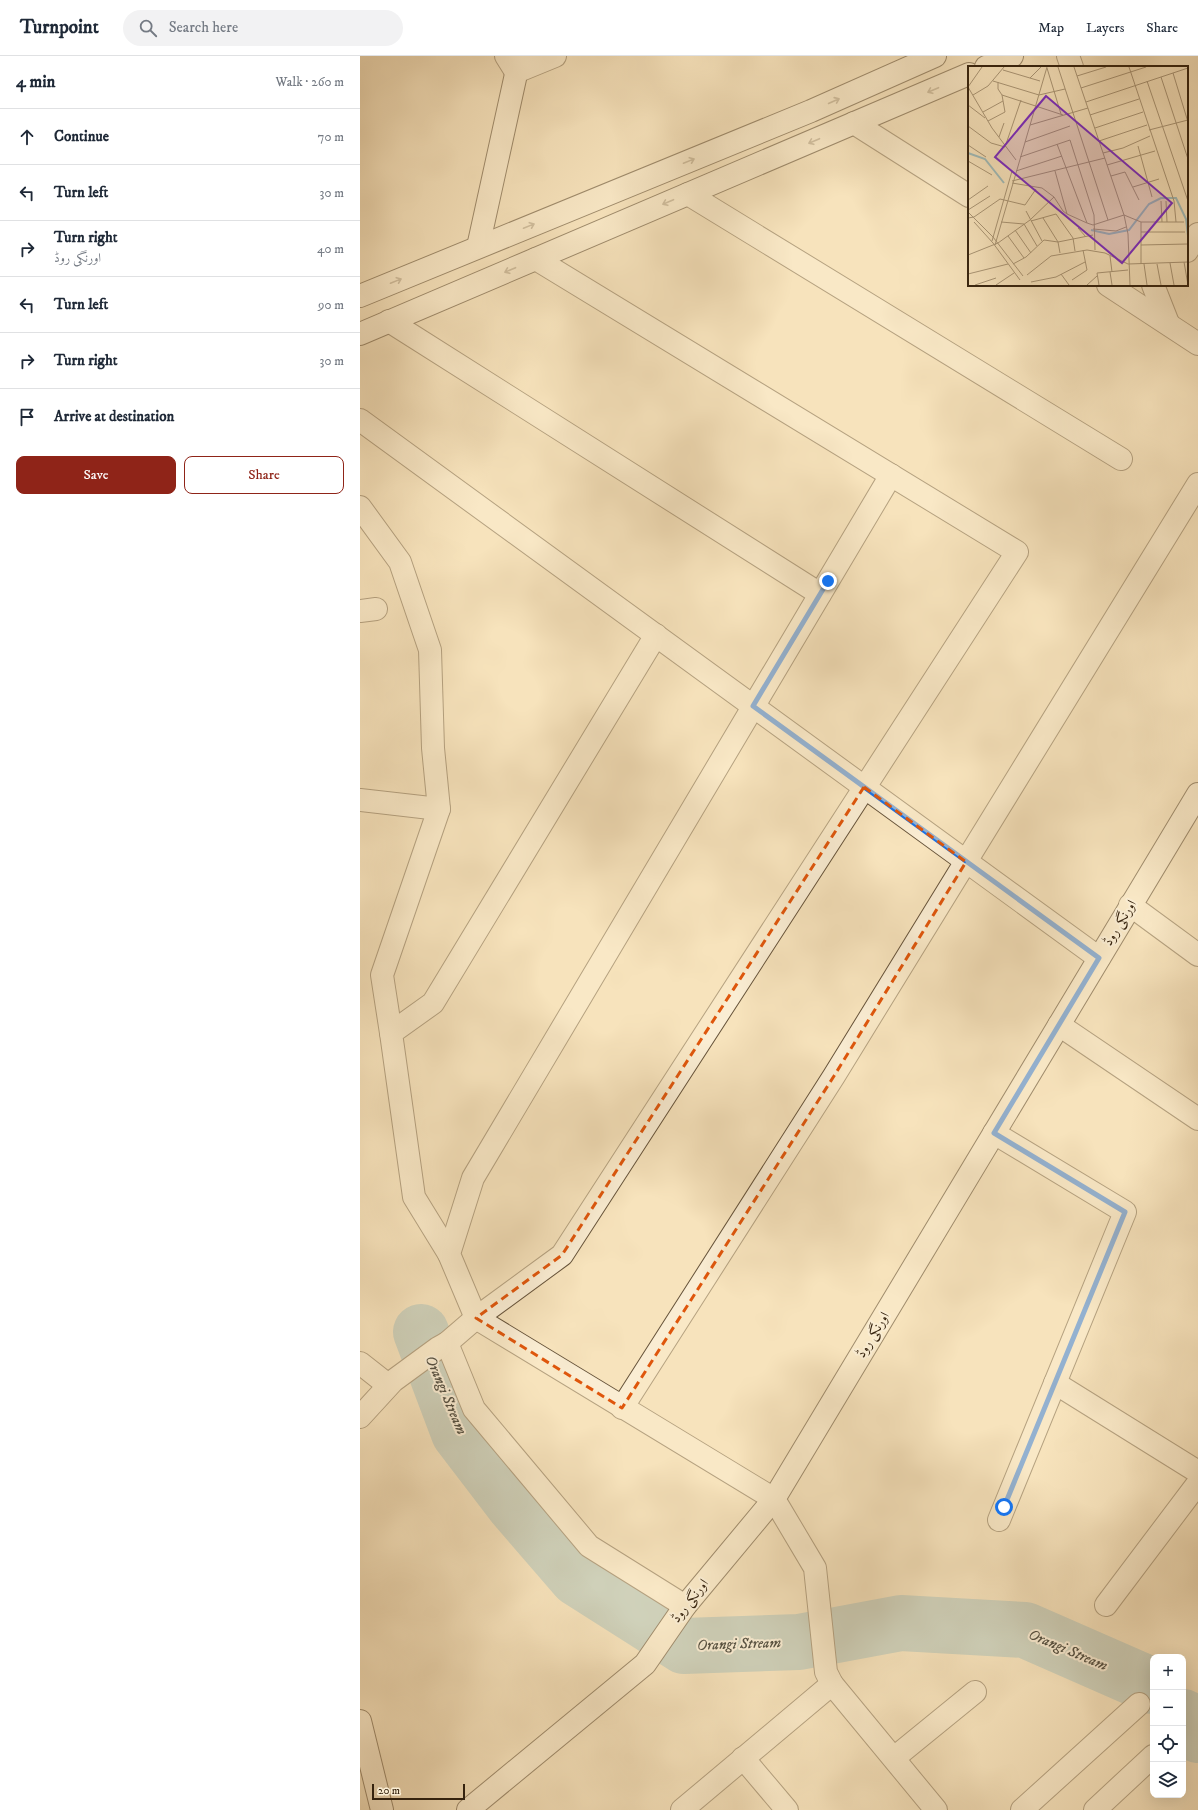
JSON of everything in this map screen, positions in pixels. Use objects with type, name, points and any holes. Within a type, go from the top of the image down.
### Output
[{"type":"street","points":[[478,247],[514,61],[555,56]]},
{"type":"street","points":[[360,296],[811,111],[935,56]]},
{"type":"street","points":[[988,66],[1012,56]]},
{"type":"street","points":[[1068,56],[1072,66]]},
{"type":"street","points":[[360,334],[968,74]]},
{"type":"street","points":[[854,123],[968,195]]},
{"type":"street","points":[[688,194],[1121,459]]},
{"type":"street","points":[[1188,249],[1198,234]]},
{"type":"street","points":[[360,1417],[390,1383],[562,1255],[1016,552],[536,258]]},
{"type":"street","points":[[1110,286],[1198,344]]},
{"type":"street","points":[[1159,289],[1168,324]]},
{"type":"street","points":[[389,322],[820,594]]},
{"type":"street","points":[[360,420],[1099,958]]},
{"type":"street","points":[[449,1254],[473,1178],[890,475]]},
{"type":"street","points":[[622,1408],[834,1076],[1198,484]]},
{"type":"street","points":[[360,507],[400,562],[430,650],[433,748],[439,809],[382,975],[414,1197],[449,1254],[476,1318],[774,1499],[815,1568],[829,1678],[936,1810]]},
{"type":"street","points":[[391,1033],[433,1003],[656,635]]},
{"type":"street","name":"اورنگی روڈ","points":[[468,1810],[645,1664],[681,1611],[774,1499],[1130,905],[1198,795]]},
{"type":"street","points":[[360,800],[439,809]]},
{"type":"street","points":[[1130,905],[1198,955]]},
{"type":"street","points":[[1059,1024],[1198,1119]]},
{"type":"street","points":[[994,1133],[1125,1212],[999,1520]]},
{"type":"street","points":[[442,1345],[474,1409],[589,1546],[681,1611]]},
{"type":"street","points":[[360,1363],[390,1383]]},
{"type":"street","points":[[1055,1383],[1198,1472]]},
{"type":"street","points":[[1106,1605],[1198,1483]]},
{"type":"street","points":[[682,1810],[743,1758],[829,1678]]},
{"type":"street","points":[[894,1758],[975,1692]]},
{"type":"street","points":[[1022,1810],[1139,1704]]},
{"type":"street","points":[[360,1721],[382,1810]]},
{"type":"street","points":[[743,1758],[787,1810]]},
{"type":"street","points":[[1095,1810],[1150,1759]]},
{"type":"highlighted area","points":[[864,787],[966,862],[834,1076],[622,1408],[476,1318],[562,1255]]},
{"type":"waterway","name":"Orangi Stream","points":[[421,1332],[459,1433],[514,1505],[577,1578],[684,1646],[799,1642],[901,1623],[1025,1630],[1150,1685]]},
{"type":"waterway","name":"Orangi Stream","points":[[1186,1721],[1198,1735]]},
{"type":"route","points":[[828,581],[753,706],[1099,958],[994,1133],[1125,1212],[1004,1507]]}]
